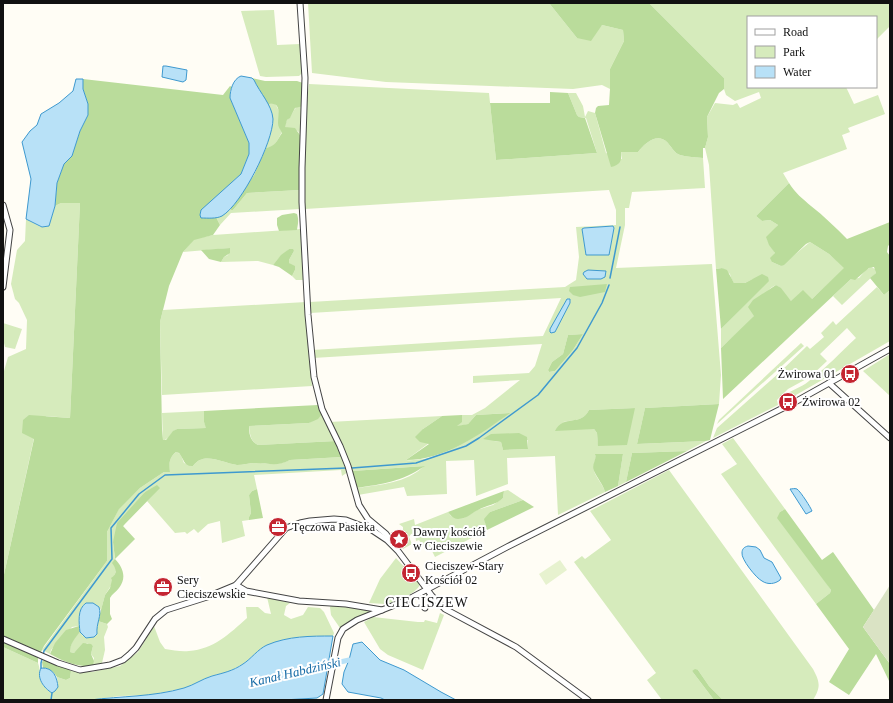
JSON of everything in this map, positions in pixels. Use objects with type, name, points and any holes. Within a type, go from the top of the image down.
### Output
[{"type":"street","points":[[300,3],[305,78],[302,202],[308,315],[314,377],[322,409],[348,466],[359,505],[368,519],[389,538],[394,547]]},
{"type":"street","points":[[3,205],[10,230],[3,287]]},
{"type":"street","points":[[326,700],[336,647],[340,634],[347,626],[357,620],[407,600],[426,588],[829,383],[890,349]]},
{"type":"street","points":[[829,383],[890,438]]},
{"type":"street","points":[[3,639],[43,657],[80,670],[99,667],[123,660],[136,648],[155,619],[166,610],[207,597],[236,585],[281,532],[291,525],[334,519],[351,521],[372,530],[387,540],[445,609],[516,647],[588,700]]},
{"type":"street","points":[[236,585],[246,591],[299,601],[346,604],[382,610]]},
{"type":"street","points":[[425,608],[429,597]]},
{"type":"green space","points":[[308,3],[549,3],[577,38],[602,25],[623,30],[624,41],[610,69],[610,89],[602,85],[573,89],[386,82],[312,73]]},
{"type":"green space","points":[[549,3],[649,3],[724,78],[724,89],[719,93],[707,117],[708,137],[705,148],[703,148],[703,158],[680,155],[674,151],[667,142],[659,138],[651,140],[638,152],[621,152],[620,162],[611,167],[595,113],[598,106],[609,105],[610,69],[624,41],[623,30],[602,25],[591,41],[577,38]]},
{"type":"green space","points":[[649,3],[890,3],[890,26],[877,39],[877,16],[747,16],[747,88],[846,88],[854,104],[878,95],[885,114],[848,128],[850,132],[842,135],[847,149],[783,173],[789,183],[756,216],[762,221],[770,220],[778,225],[767,239],[775,253],[772,262],[781,266],[810,242],[829,254],[845,268],[812,299],[791,301],[776,285],[771,288],[765,294],[758,311],[752,319],[721,348],[721,329],[769,280],[753,279],[745,283],[734,283],[730,274],[722,268],[716,269],[709,165],[705,148],[708,137],[707,117],[715,103],[733,105],[737,103],[740,108],[761,98],[759,92],[735,101],[726,95],[724,89],[724,78]]},
{"type":"green space","points":[[274,10],[277,45],[300,44],[302,73],[299,76],[260,76],[241,11]]},
{"type":"green space","points":[[252,78],[265,81],[297,81],[303,83],[303,106],[295,108],[290,118],[287,120],[285,127],[295,128],[300,135],[300,190],[247,193],[233,210],[230,210],[254,175],[266,148],[274,144],[282,133],[278,124],[278,107],[273,104],[269,104],[268,106]]},
{"type":"green space","points":[[83,79],[223,95],[230,86],[232,87],[230,91],[230,98],[249,143],[249,154],[241,174],[201,211],[200,215],[212,218],[216,217],[220,225],[213,235],[194,240],[183,252],[169,286],[160,322],[163,440],[166,440],[173,431],[177,429],[206,428],[204,422],[204,411],[318,405],[322,414],[318,419],[309,423],[249,426],[250,437],[258,445],[336,441],[342,457],[290,460],[277,464],[256,463],[237,465],[214,459],[202,459],[193,466],[190,466],[186,464],[179,453],[176,452],[170,461],[170,472],[164,472],[140,488],[119,509],[107,532],[107,561],[44,646],[40,654],[3,638],[3,579],[34,439],[22,433],[23,420],[29,415],[70,418],[80,203],[61,203],[55,206],[57,183],[64,164],[72,156],[80,131],[88,115],[88,104],[83,89]]},
{"type":"green space","points":[[309,84],[489,93],[496,160],[597,153],[586,118],[579,117],[577,115],[568,93],[576,93],[583,106],[585,117],[588,111],[595,113],[606,153],[622,159],[621,152],[638,152],[651,140],[659,138],[667,142],[674,151],[680,155],[703,158],[705,188],[632,192],[629,208],[625,208],[625,225],[616,268],[712,264],[721,375],[719,404],[645,408],[637,444],[706,441],[687,451],[632,453],[626,482],[618,486],[623,454],[595,455],[594,471],[605,492],[558,515],[555,456],[507,458],[508,484],[476,496],[474,460],[446,461],[447,494],[407,496],[404,487],[358,495],[356,488],[401,480],[417,472],[424,466],[352,471],[340,441],[329,422],[442,416],[423,429],[424,443],[429,443],[406,460],[419,460],[433,457],[474,437],[509,413],[476,415],[468,424],[456,427],[462,418],[462,415],[472,415],[485,408],[520,380],[473,383],[473,376],[529,373],[535,366],[542,344],[313,358],[312,350],[543,336],[561,298],[310,313],[310,302],[565,287],[576,280],[579,257],[576,227],[616,225],[616,210],[609,190],[305,209],[304,146]],"holes":[[[613,226],[609,255],[586,255],[582,229]],[[583,334],[573,350],[555,371],[549,372],[548,370],[552,362],[563,354],[568,335]],[[635,408],[598,444],[597,433],[594,429],[563,422],[581,418],[587,414],[589,410]],[[528,440],[528,449],[503,450],[501,442],[494,441]]]},
{"type":"green space","points":[[550,92],[568,93],[577,115],[585,118],[597,153],[496,160],[490,103],[550,103]]},
{"type":"green space","points":[[269,103],[275,104],[279,111],[280,128],[282,132],[274,145],[266,148],[273,120],[268,106]]},
{"type":"green space","points":[[298,106],[303,106],[300,135],[298,131],[284,127],[287,120]]},
{"type":"green space","points":[[789,183],[799,196],[847,239],[890,222],[890,244],[887,252],[890,256],[890,290],[884,295],[870,278],[876,273],[874,267],[869,268],[855,280],[851,279],[723,399],[721,348],[754,316],[748,307],[753,300],[776,285],[781,288],[791,301],[803,290],[812,299],[844,268],[829,254],[810,242],[784,265],[781,266],[772,262],[770,258],[775,253],[769,245],[766,237],[778,225],[770,220],[762,221],[756,216]]},
{"type":"green space","points":[[300,190],[300,209],[231,213],[220,225],[216,217],[233,210],[247,193]]},
{"type":"green space","points":[[61,203],[80,203],[70,418],[46,416],[34,438],[3,579],[3,371],[8,357],[26,349],[27,320],[19,303],[15,299],[11,284],[17,250],[25,241],[26,219],[41,227],[49,226],[55,206]]},
{"type":"green space","points":[[297,214],[298,218],[297,230],[279,231],[277,218],[282,215]]},
{"type":"green space","points":[[301,229],[305,280],[296,280],[292,276],[295,270],[289,263],[289,260],[294,251],[289,249],[273,265],[258,261],[221,262],[224,257],[228,255],[230,248],[183,252],[194,239],[213,235]]},
{"type":"green space","points":[[230,248],[230,253],[224,257],[221,262],[209,259],[201,250]]},
{"type":"green space","points":[[289,249],[293,249],[294,251],[289,260],[289,263],[295,266],[292,276],[279,267],[273,265],[281,255]]},
{"type":"green space","points":[[871,267],[875,269],[876,273],[842,305],[833,296],[851,279],[859,278]]},
{"type":"green space","points":[[722,268],[727,270],[734,283],[745,283],[762,274],[768,277],[769,281],[721,329],[716,269]]},
{"type":"green space","points":[[607,284],[605,292],[580,297],[573,295],[569,291],[570,287]]},
{"type":"green space","points":[[877,287],[884,295],[890,290],[890,341],[782,403],[783,397],[815,376],[856,338],[847,328],[820,354],[827,361],[810,377],[788,389],[777,400],[778,405],[713,438],[717,428],[807,346],[810,349],[824,337],[821,333],[833,321],[836,325]]},
{"type":"green space","points":[[306,302],[312,386],[162,395],[160,322],[163,310]]},
{"type":"green space","points":[[3,323],[22,329],[15,349],[5,347],[3,339]]},
{"type":"green space","points":[[583,334],[573,350],[555,371],[549,372],[548,370],[552,362],[563,354],[568,335]]},
{"type":"green space","points":[[801,343],[804,346],[717,424],[719,420]]},
{"type":"green space","points":[[890,354],[890,396],[863,371]]},
{"type":"green space","points":[[719,404],[710,440],[637,444],[645,408]]},
{"type":"green space","points":[[635,408],[627,445],[598,446],[597,433],[594,429],[555,431],[558,426],[563,423],[577,420],[586,415],[589,410]]},
{"type":"green space","points":[[204,411],[204,422],[207,428],[177,429],[163,441],[162,413]]},
{"type":"green space","points":[[510,413],[474,438],[448,451],[420,459],[406,460],[429,444],[420,442],[415,437],[423,429],[442,416],[462,415],[462,422],[457,426],[468,424],[476,415]]},
{"type":"green space","points":[[322,414],[336,441],[258,445],[251,437],[249,426],[309,423]]},
{"type":"green space","points":[[519,433],[527,437],[528,449],[503,450],[501,442],[483,439],[491,434]]},
{"type":"green space","points":[[733,438],[785,509],[780,512],[831,590],[830,593],[816,604],[721,474],[737,464],[722,444]]},
{"type":"green space","points":[[687,451],[626,482],[632,453]]},
{"type":"green space","points":[[176,452],[180,455],[184,463],[193,466],[202,459],[214,459],[237,465],[253,463],[277,464],[290,460],[342,457],[348,472],[342,476],[341,470],[254,475],[257,489],[252,491],[249,495],[251,513],[249,520],[242,521],[245,536],[222,543],[220,521],[208,524],[198,533],[194,529],[187,534],[185,532],[175,533],[147,501],[159,488],[145,492],[113,542],[116,570],[112,584],[105,595],[101,610],[99,607],[90,603],[83,605],[80,614],[79,626],[72,627],[51,650],[50,654],[42,650],[107,561],[107,532],[119,508],[140,488],[164,472],[169,472],[170,461]]},
{"type":"green space","points":[[595,454],[623,454],[618,486],[605,492],[593,469]]},
{"type":"green space","points":[[425,466],[408,476],[392,482],[356,488],[352,471]]},
{"type":"green space","points":[[669,470],[813,669],[819,684],[813,700],[723,700],[709,686],[698,670],[692,671],[714,700],[662,700],[647,680],[656,673],[574,562],[582,556],[585,559],[611,540],[590,511]]},
{"type":"green space","points":[[157,485],[160,488],[123,526],[135,539],[115,559],[113,542],[117,523],[145,492]]},
{"type":"green space","points":[[257,489],[263,518],[249,520],[251,513],[249,495],[252,491]]},
{"type":"green space","points":[[508,490],[523,500],[490,512],[485,522],[487,530],[435,557],[428,543],[423,546],[419,540],[416,541],[415,533],[411,534],[409,537],[412,544],[403,549],[397,538],[406,535],[405,533],[396,537],[394,532],[403,530],[403,527],[399,524],[414,519],[415,525],[448,512],[451,516],[460,519],[464,518],[477,510],[493,505],[503,498],[504,491]]},
{"type":"green space","points":[[504,491],[503,498],[494,504],[481,508],[464,518],[455,518],[448,512]]},
{"type":"green space","points":[[523,500],[534,507],[487,530],[484,519],[490,512]]},
{"type":"green space","points":[[785,509],[822,560],[833,552],[874,610],[863,627],[890,664],[890,683],[876,654],[849,695],[829,682],[849,649],[816,604],[830,593],[831,590],[777,518],[780,512]]},
{"type":"green space","points":[[396,558],[420,584],[415,591],[394,602],[385,604],[369,603],[380,579]]},
{"type":"green space","points":[[115,559],[122,569],[123,580],[118,589],[110,598],[110,614],[112,619],[107,624],[98,621],[105,595],[110,588],[111,578],[115,575],[115,567],[112,563]]},
{"type":"green space","points":[[560,560],[567,570],[546,585],[539,574]]},
{"type":"green space","points":[[890,585],[890,664],[863,627]]},
{"type":"green space","points":[[267,597],[290,603],[286,606],[284,615],[291,619],[303,615],[308,607],[320,608],[324,612],[334,633],[333,636],[303,637],[281,640],[265,646],[243,664],[228,672],[211,676],[185,688],[150,695],[120,696],[90,700],[3,700],[3,647],[38,663],[43,685],[58,687],[57,677],[66,680],[70,678],[71,671],[92,672],[120,666],[138,652],[154,626],[160,642],[165,649],[180,651],[198,650],[214,644],[234,630],[247,618],[246,607],[258,607],[265,613],[271,614]]},
{"type":"green space","points":[[331,605],[374,611],[356,618],[340,628],[331,615]]},
{"type":"green space","points":[[440,613],[444,615],[423,670],[388,655],[380,649],[364,622],[373,617],[418,622],[424,622],[425,620],[437,623]]},
{"type":"green space","points":[[98,621],[107,624],[108,627],[104,637],[105,650],[102,663],[93,666],[94,658],[91,654],[93,646],[87,643],[74,653],[70,652],[69,650],[74,638],[80,632],[83,636],[97,634],[96,626]]},
{"type":"green space","points":[[79,626],[80,632],[72,644],[70,652],[74,653],[83,643],[91,644],[93,646],[91,654],[94,661],[93,666],[82,666],[71,663],[50,654],[55,643],[66,630]]},
{"type":"green space","points":[[3,642],[38,657],[38,663],[3,647]]},
{"type":"green space","points":[[44,660],[68,668],[71,671],[70,678],[66,680],[57,677],[51,671],[43,668],[42,662]]},
{"type":"green space","points":[[695,669],[698,670],[709,686],[723,700],[714,700],[692,671]]},
{"type":"water","points":[[163,66],[187,70],[186,80],[183,82],[162,77]]},
{"type":"water","points":[[241,76],[252,78],[254,80],[272,114],[272,129],[255,172],[238,199],[222,216],[215,218],[201,218],[201,210],[241,174],[249,154],[249,143],[230,98],[232,85],[238,77]]},
{"type":"water","points":[[76,79],[83,79],[83,89],[88,104],[88,115],[80,131],[72,156],[64,164],[57,183],[55,206],[49,226],[42,227],[26,219],[31,179],[22,142],[30,131],[37,125],[41,114],[59,103],[73,91]]},
{"type":"water","points":[[613,226],[614,228],[609,255],[586,255],[582,229]]},
{"type":"water","points":[[588,270],[606,271],[605,277],[601,279],[587,279],[583,274]]},
{"type":"water","points":[[567,299],[570,299],[570,303],[555,332],[551,333],[550,329]]},
{"type":"water","points":[[790,489],[797,489],[799,491],[812,511],[806,514]]},
{"type":"water","points":[[748,546],[756,547],[760,550],[764,558],[772,562],[781,578],[780,580],[774,583],[769,583],[762,581],[756,576],[746,564],[742,556],[743,549]]},
{"type":"water","points":[[86,603],[93,603],[99,607],[100,613],[97,634],[94,637],[86,638],[80,632],[79,620],[81,609]]},
{"type":"water","points":[[333,636],[323,694],[317,698],[283,700],[90,700],[149,695],[184,688],[208,677],[228,672],[246,662],[267,645],[275,642],[300,637]]},
{"type":"water","points":[[362,642],[380,660],[404,670],[456,700],[385,700],[348,692],[342,684],[344,672],[353,644]]},
{"type":"water","points":[[41,668],[49,669],[56,677],[58,687],[52,693],[46,688],[40,679],[39,675]]},
{"type":"waterway","points":[[610,278],[620,227]]},
{"type":"waterway","points":[[352,468],[416,463],[466,446],[479,438],[538,395],[577,348],[602,303],[609,285]]},
{"type":"waterway","points":[[41,668],[44,651],[112,559],[111,528],[139,494],[165,475],[346,468]]},
{"type":"waterway","name":"Kanał Habdziński","points":[[323,666],[349,660],[355,663]]},
{"type":"waterway","points":[[51,700],[52,693]]},
{"type":"place","name":"Żwirowa 01","points":[[850,374]]},
{"type":"place","name":"Żwirowa 02","points":[[788,402]]},
{"type":"place","name":"Tęczowa Pasieka","points":[[278,527]]},
{"type":"place","name":"Dawny kościół w Cieciszewie","points":[[399,539]]},
{"type":"place","name":"Cieciszew-Stary Kościół 02","points":[[411,573]]},
{"type":"place","name":"Sery Cieciszewskie","points":[[163,587]]},
{"type":"district","name":"CIECISZEW","points":[[427,602]]}]
